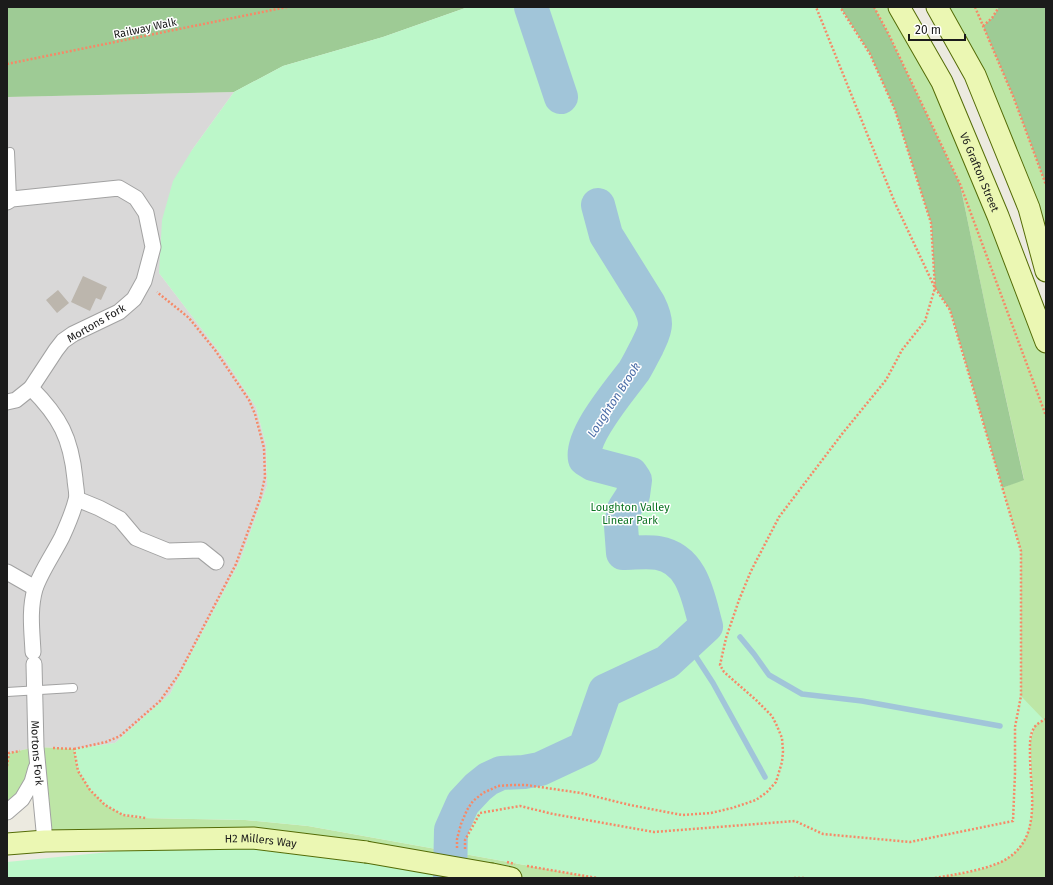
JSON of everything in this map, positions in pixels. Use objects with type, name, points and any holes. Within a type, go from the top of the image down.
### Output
[{"type":"street","name":"V6 Grafton Street","points":[[900,7],[942,82],[998,216],[1046,342]]},
{"type":"street","points":[[937,7],[975,76],[1029,208],[1046,272]]},
{"type":"street","name":"Mortons Fork","points":[[7,402],[16,400],[31,388],[56,350],[64,341],[73,334],[119,312],[134,299],[144,281],[152,247],[146,213],[136,198],[119,188],[9,201]]},
{"type":"street","name":"Mortons Fork","points":[[31,388],[46,403],[60,422],[65,433],[74,466],[77,499],[61,538],[35,588],[30,612],[35,690],[36,747],[45,842]]},
{"type":"street","points":[[77,499],[120,519],[136,538],[168,551],[201,550],[216,562]]},
{"type":"street","points":[[7,572],[35,588]]},
{"type":"street","points":[[7,812],[22,800],[32,782],[38,763]]},
{"type":"street","name":"H2 Millers Way","points":[[7,844],[252,838],[366,852],[506,872]]},
{"type":"lane","points":[[9,201],[10,152]]},
{"type":"lane","points":[[7,692],[73,688]]},
{"type":"path","name":"Railway Walk","points":[[7,64],[287,7]]},
{"type":"path","points":[[465,855],[465,840],[480,813],[520,806],[553,814],[654,832],[796,821],[823,834],[910,842],[1013,821],[1015,727],[1021,696],[1021,551],[950,310],[935,288],[895,203],[816,7]]},
{"type":"path","points":[[457,855],[457,839],[467,810],[473,801],[483,793],[498,786],[526,785],[581,793],[630,805],[682,815],[711,813],[756,800],[767,792],[776,782],[783,751],[782,738],[772,716],[724,672],[720,665],[728,630],[751,571],[779,517],[842,434],[886,380],[902,350],[925,321],[935,288],[931,223],[895,110],[870,54],[840,7]]},
{"type":"path","points":[[874,7],[890,35],[960,184],[1046,416]]},
{"type":"path","points":[[975,7],[1013,96],[1046,185]]},
{"type":"path","points":[[983,26],[992,18],[999,7]]},
{"type":"path","points":[[7,766],[9,753],[36,747],[74,749],[106,742],[120,736],[160,700],[179,674],[236,564],[260,499],[265,477],[264,448],[256,414],[249,400],[215,350],[189,318],[144,281]]},
{"type":"path","points":[[936,878],[978,870],[1002,861],[1019,849],[1029,832],[1032,816],[1030,741],[1034,728],[1046,719]]},
{"type":"path","points":[[74,749],[78,771],[90,790],[105,805],[123,815],[148,818]]},
{"type":"path","points":[[506,872],[597,878]]},
{"type":"path","points":[[794,878],[805,878]]},
{"type":"shaded area","points":[[234,92],[192,150],[159,273],[224,358],[256,407],[266,445],[267,486],[240,561],[170,694],[115,743],[74,749],[36,747],[9,753],[7,766],[7,97]]},
{"type":"green space","points":[[7,7],[468,7],[383,37],[283,66],[234,92],[7,97]]},
{"type":"green space","name":"Loughton Valley Linear Park","points":[[468,7],[840,7],[870,54],[895,110],[931,223],[935,288],[950,310],[1021,551],[1021,696],[1044,720],[1037,724],[1032,730],[1030,744],[1032,814],[1029,829],[1024,842],[1015,853],[1001,862],[977,870],[935,878],[597,878],[308,826],[245,820],[141,818],[123,815],[105,805],[90,790],[78,771],[74,749],[115,743],[170,694],[240,561],[267,486],[266,445],[256,407],[224,358],[159,273],[162,220],[173,181],[192,150],[234,92],[283,66],[383,37]]},
{"type":"green space","points":[[840,7],[874,7],[889,35],[960,184],[1024,480],[1002,488],[950,310],[935,288],[931,223],[870,54]]},
{"type":"green space","points":[[874,7],[899,7],[1046,342],[1046,878],[935,878],[978,870],[1002,861],[1032,796],[1030,741],[1034,727],[1021,696],[1021,551],[1002,488],[1024,479],[960,184],[889,35]]},
{"type":"green space","points":[[937,7],[999,7],[992,18],[983,26],[1013,96],[1046,185],[1046,271]]},
{"type":"green space","points":[[999,7],[1046,7],[1046,185],[1013,96],[983,26],[992,18]]},
{"type":"green space","points":[[36,747],[74,749],[78,771],[123,815],[141,818],[245,820],[308,826],[597,878],[511,878],[45,841],[38,765],[7,812],[7,766],[9,753]]},
{"type":"green space","points":[[253,838],[511,878],[7,878],[7,862]]},
{"type":"building","points":[[83,276],[107,287],[101,300],[96,298],[90,311],[71,302]]},
{"type":"building","points":[[58,290],[69,303],[57,313],[46,300]]},
{"type":"waterway","name":"Loughton Brook","points":[[531,7],[561,97]]},
{"type":"waterway","name":"Loughton Brook","points":[[450,878],[451,830],[463,803],[478,787],[488,779],[501,773],[524,772],[540,769],[585,748],[605,691],[667,662],[706,626],[697,592],[686,571],[679,563],[670,557],[658,553],[623,553],[621,526],[624,509],[633,495],[635,480],[631,474],[593,464],[585,459],[585,449],[595,426],[611,401],[636,368],[652,336],[655,324],[654,316],[649,304],[606,235],[598,205]]},
{"type":"waterway","points":[[740,637],[769,675],[802,694],[862,701],[1000,726]]},
{"type":"waterway","points":[[687,643],[713,683],[765,777]]}]
